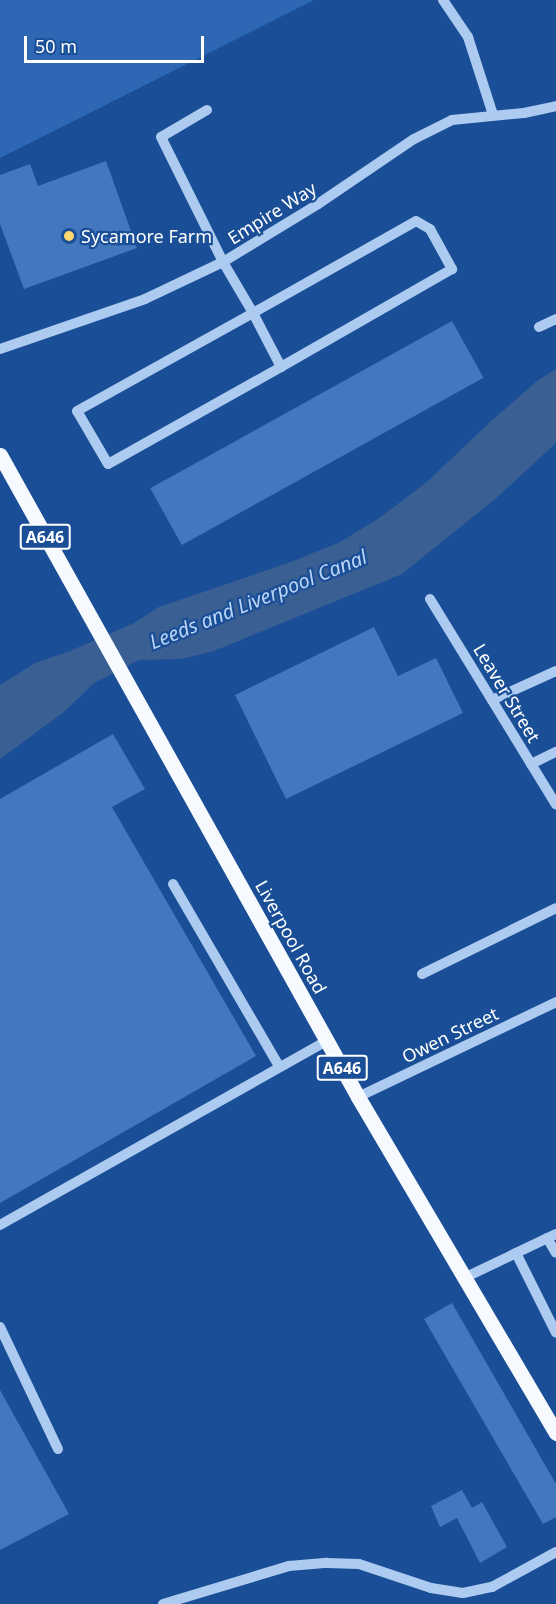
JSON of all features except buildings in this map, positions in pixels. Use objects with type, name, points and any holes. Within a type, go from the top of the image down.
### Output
[{"type":"main road","name":"Liverpool Road","points":[[0,455],[358,1097],[556,1433]]},
{"type":"street","points":[[443,0],[468,38],[493,115]]},
{"type":"street","name":"Empire Way","points":[[0,350],[145,299],[223,262],[318,204],[414,139],[452,120],[524,113],[556,106]]},
{"type":"street","points":[[207,110],[161,137],[223,262],[254,314],[281,367]]},
{"type":"street","points":[[416,221],[430,229],[452,269],[108,464],[77,411],[254,314],[416,221]]},
{"type":"street","points":[[539,327],[556,319]]},
{"type":"street","name":"Leaver Street","points":[[430,599],[556,805]]},
{"type":"street","points":[[492,700],[556,671]]},
{"type":"street","points":[[531,764],[556,752]]},
{"type":"street","points":[[173,884],[279,1066]]},
{"type":"street","points":[[422,974],[556,908]]},
{"type":"street","name":"Owen Street","points":[[358,1097],[556,1002]]},
{"type":"street","points":[[0,1225],[327,1041]]},
{"type":"street","points":[[464,1278],[552,1236],[556,1254]]},
{"type":"street","points":[[516,1254],[556,1333]]},
{"type":"street","points":[[0,1327],[58,1449]]},
{"type":"street","points":[[163,1604],[289,1566],[327,1563],[359,1564],[431,1588],[463,1593],[492,1587],[556,1552]]},
{"type":"shaded area","points":[[0,0],[314,0],[0,158]]},
{"type":"water","name":"Leeds and Liverpool Canal","points":[[556,369],[556,443],[494,500],[402,574],[214,651],[181,659],[139,660],[94,683],[64,712],[0,759],[0,685],[35,663],[70,651],[134,623],[159,607],[291,562],[340,542],[378,519],[428,481],[537,381]]},
{"type":"place","name":"Sycamore Farm","points":[[69,236]]}]
